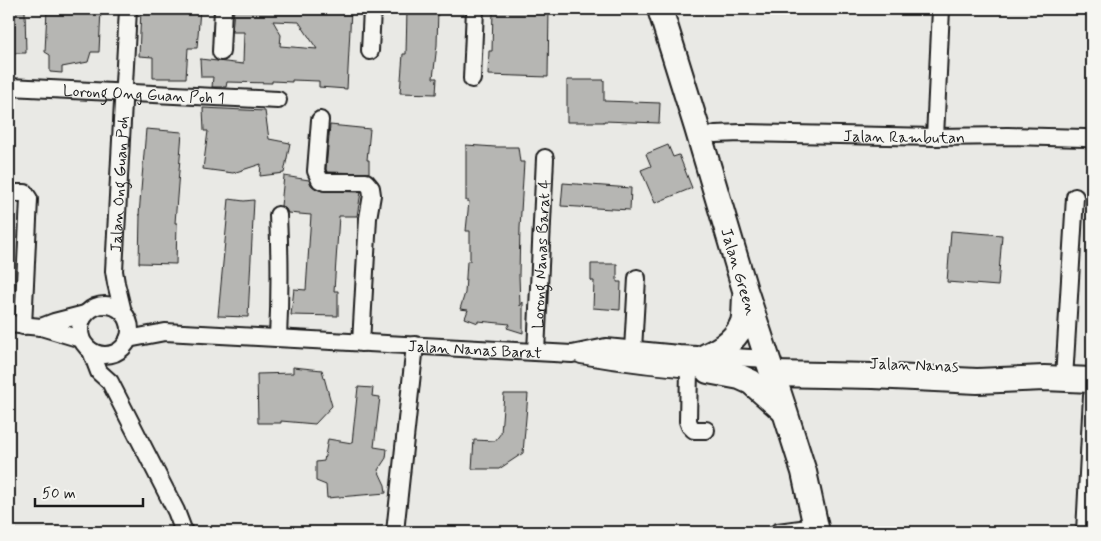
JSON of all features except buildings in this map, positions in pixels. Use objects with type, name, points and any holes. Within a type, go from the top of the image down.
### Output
[{"type":"main road","name":"Jalan Green","points":[[660,9],[745,290],[778,367],[818,472],[822,531]]},
{"type":"main road","name":"Jalan Green","points":[[676,9],[715,134],[778,367],[786,412],[822,531]]},
{"type":"main road","points":[[701,365],[737,335],[744,321],[745,290]]},
{"type":"main road","points":[[701,365],[751,382],[786,412]]},
{"type":"main road","name":"Jalan Nanas","points":[[778,367],[977,366],[1054,378],[1092,380]]},
{"type":"street","name":"Jalan Ong Guan Poh","points":[[124,314],[114,271],[128,9]]},
{"type":"street","points":[[221,52],[224,9]]},
{"type":"street","points":[[370,51],[372,9]]},
{"type":"street","points":[[472,79],[475,9]]},
{"type":"street","points":[[934,137],[941,9]]},
{"type":"street","name":"Lorong Ong Guan Poh 1","points":[[9,87],[278,100]]},
{"type":"street","points":[[320,120],[316,171],[320,180],[324,182],[366,182],[371,188],[362,343]]},
{"type":"street","name":"Jalan Rambutan","points":[[715,134],[934,137],[1008,136],[1092,139]]},
{"type":"street","name":"Lorong Nanas Barat 4","points":[[536,352],[545,158]]},
{"type":"street","points":[[9,193],[26,193],[29,198],[16,325],[41,327],[86,345],[98,354],[106,355],[122,348],[128,339],[130,331],[124,314],[110,306],[100,305],[41,327]]},
{"type":"street","points":[[1054,378],[1075,197]]},
{"type":"street","points":[[278,215],[280,298],[278,338]]},
{"type":"street","name":"Jalan Ong Guan Poh","points":[[88,311],[108,284],[114,271]]},
{"type":"street","points":[[633,350],[637,278]]},
{"type":"street","points":[[88,311],[81,322],[79,330],[99,372],[110,382],[176,511],[184,532]]},
{"type":"street","name":"Jalan Nanas Barat","points":[[124,314],[165,332]]},
{"type":"street","name":"Jalan Nanas Barat","points":[[128,339],[165,332],[572,354],[606,347],[633,350],[701,365]]},
{"type":"street","points":[[395,532],[415,346]]},
{"type":"street","points":[[110,382],[114,353]]},
{"type":"street","points":[[572,354],[607,360],[778,367]]},
{"type":"street","points":[[701,365],[688,421],[694,430],[706,430]]},
{"type":"street","points":[[1085,532],[1092,396]]},
{"type":"street","points":[[778,532],[822,531]]}]
